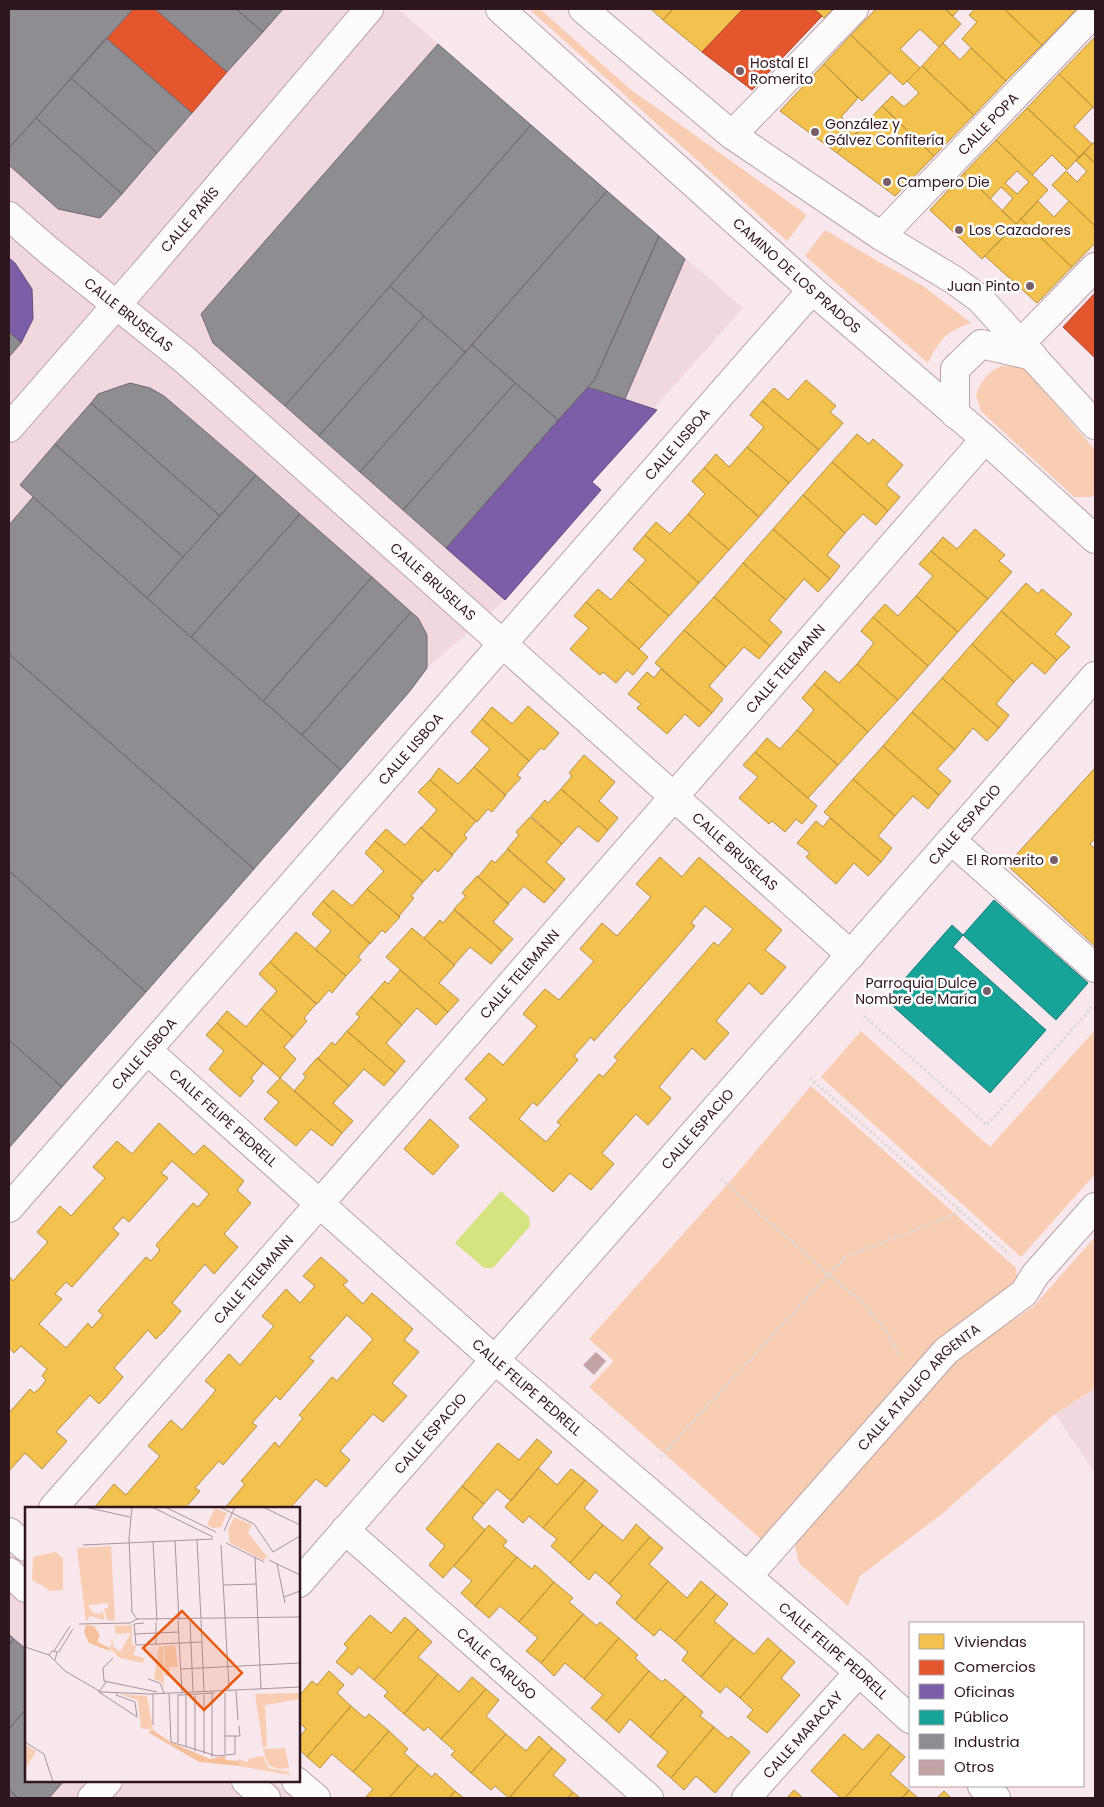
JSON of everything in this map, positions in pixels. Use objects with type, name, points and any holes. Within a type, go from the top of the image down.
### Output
[{"type":"street","name":"CALLE PARÍS","points":[[9,428],[117,305],[369,9]]},
{"type":"street","name":"CAMINO DE LOS PRADOS","points":[[500,9],[812,290],[984,439],[1095,539]]},
{"type":"street","points":[[583,9],[732,135],[881,236],[954,280],[980,299],[1095,425]]},
{"type":"street","points":[[732,135],[854,9]]},
{"type":"street","name":"CALLE POPA","points":[[881,236],[1095,12]]},
{"type":"street","name":"CALLE BRUSELAS","points":[[9,216],[48,250],[185,360],[851,955]]},
{"type":"street","points":[[1027,349],[1095,267]]},
{"type":"street","name":"CALLE LISBOA","points":[[9,1208],[812,290]]},
{"type":"street","points":[[955,414],[955,369],[982,344],[1027,349]]},
{"type":"street","name":"CALLE TELEMANN","points":[[54,1507],[320,1204],[984,439]]},
{"type":"street","points":[[1066,513],[1095,514]]},
{"type":"street","name":"CALLE ESPACIO","points":[[300,1582],[1095,676]]},
{"type":"street","points":[[951,840],[1095,968]]},
{"type":"street","name":"CALLE FELIPE PEDRELL","points":[[147,1050],[495,1360],[859,1672],[909,1718]]},
{"type":"street","name":"CALLE ATAULFO ARGENTA","points":[[748,1576],[946,1351],[1024,1293],[1035,1275],[1095,1207]]},
{"type":"street","name":"CALLE CARUSO","points":[[346,1530],[649,1798]]},
{"type":"street","points":[[9,1572],[25,1587]]},
{"type":"street","name":"CALLE MARACAY","points":[[746,1798],[859,1672]]},
{"type":"street","points":[[92,1798],[107,1782]]},
{"type":"street","points":[[247,1782],[266,1798]]},
{"type":"street","points":[[297,1782],[316,1798]]},
{"type":"street","points":[[983,1787],[996,1798]]},
{"type":"path","points":[[864,1016],[987,1125],[1092,1007]]},
{"type":"path","points":[[810,1078],[1035,1275]]},
{"type":"path","points":[[721,1179],[864,1304],[887,1332],[914,1388]]},
{"type":"path","points":[[636,1480],[664,1453],[845,1257],[956,1214],[960,1210]]},
{"type":"shaded area","points":[[9,9],[398,9],[743,308],[654,408],[657,410],[592,482],[601,490],[505,600],[427,668],[410,691],[9,1148]]},
{"type":"shaded area","points":[[529,9],[540,9],[630,89],[807,215],[787,241]]},
{"type":"shaded area","points":[[825,230],[923,286],[971,323],[944,337],[928,363],[805,256]]},
{"type":"shaded area","points":[[1001,366],[1024,368],[1095,450],[1095,495],[1090,497],[1074,497],[981,411],[976,395],[978,390],[988,375]]},
{"type":"shaded area","points":[[1095,1030],[1095,1174],[1021,1257],[821,1077],[861,1031],[990,1147]]},
{"type":"shaded area","points":[[811,1086],[1016,1268],[1018,1285],[763,1541],[589,1387],[614,1361],[589,1339],[727,1185]]},
{"type":"shaded area","points":[[501,1191],[529,1217],[530,1226],[493,1268],[484,1268],[455,1243]]},
{"type":"shaded area","points":[[1095,1237],[1095,1388],[1055,1414],[943,1513],[860,1576],[848,1606],[799,1563],[795,1546],[805,1529],[954,1360],[1034,1306]]},
{"type":"shaded area","points":[[1095,1388],[1095,1473],[1055,1414]]},
{"type":"shaded area","points":[[9,1547],[25,1561],[25,1782],[275,1782],[293,1798],[9,1798]]},
{"type":"building: Viviendas","points":[[651,9],[673,9],[663,20]]},
{"type":"building: Viviendas","points":[[673,9],[743,9],[702,52],[663,20]]},
{"type":"building: Viviendas","points":[[814,9],[833,9],[824,18]]},
{"type":"building: Viviendas","points":[[876,9],[945,9],[961,24],[939,47],[920,29],[900,49],[920,68],[903,85],[851,35]]},
{"type":"building: Viviendas","points":[[945,9],[959,9],[953,16]]},
{"type":"building: Viviendas","points":[[975,9],[1004,9],[1042,45],[1006,81],[962,39],[977,22],[969,15]]},
{"type":"building: Viviendas","points":[[1004,9],[1075,9],[1076,10],[1042,45]]},
{"type":"building: Viviendas","points":[[851,35],[890,73],[862,101],[824,64]]},
{"type":"building: Viviendas","points":[[1095,37],[1095,109],[1059,74]]},
{"type":"building: Viviendas","points":[[943,43],[960,60],[971,48],[1006,81],[974,115],[922,66]]},
{"type":"building: Viviendas","points":[[824,64],[858,98],[841,117],[859,131],[837,153],[780,111]]},
{"type":"building: Viviendas","points":[[922,66],[974,115],[934,156],[882,106],[892,96],[904,107],[919,93],[907,81]]},
{"type":"building: Viviendas","points":[[1059,74],[1093,107],[1074,127],[1092,144],[1079,157],[1027,108]]},
{"type":"building: Viviendas","points":[[882,106],[934,156],[895,196],[837,153]]},
{"type":"building: Viviendas","points":[[1027,108],[1079,157],[1067,170],[1052,155],[1032,175],[996,140]]},
{"type":"building: Viviendas","points":[[996,140],[1048,190],[1016,224],[1002,211],[1013,198],[1001,187],[990,199],[964,173]],"holes":[[[1017,171],[1029,182],[1017,194],[1005,183]]]},
{"type":"building: Viviendas","points":[[1095,141],[1095,163],[1084,153]]},
{"type":"building: Viviendas","points":[[1084,153],[1095,163],[1095,226],[1052,185],[1066,171],[1077,182],[1087,171],[1076,161]]},
{"type":"building: Viviendas","points":[[964,173],[1016,224],[982,259],[930,210]]},
{"type":"building: Viviendas","points":[[1038,201],[1054,217],[1069,201],[1095,226],[1095,243],[1072,267],[1021,219]]},
{"type":"building: Viviendas","points":[[1021,219],[1072,267],[1037,303],[985,256]]},
{"type":"building: Viviendas","points":[[806,380],[836,406],[830,412],[843,423],[819,450],[762,401],[774,388],[788,400]]},
{"type":"building: Viviendas","points":[[762,401],[819,450],[789,483],[747,447],[764,427],[750,415]]},
{"type":"building: Viviendas","points":[[857,434],[869,444],[873,439],[903,465],[886,485],[900,497],[888,511],[832,462]]},
{"type":"building: Viviendas","points":[[747,447],[789,483],[759,517],[704,468],[716,454],[729,467]]},
{"type":"building: Viviendas","points":[[832,462],[888,511],[876,525],[863,514],[845,533],[803,495]]},
{"type":"building: Viviendas","points":[[704,468],[759,517],[729,550],[688,514],[705,494],[692,481]]},
{"type":"building: Viviendas","points":[[803,495],[845,533],[827,555],[840,566],[830,579],[773,529]]},
{"type":"building: Viviendas","points":[[688,514],[729,550],[699,583],[645,535],[656,522],[670,534]]},
{"type":"building: Viviendas","points":[[773,529],[830,579],[818,592],[804,579],[786,600],[743,563]]},
{"type":"building: Viviendas","points":[[975,529],[1005,555],[999,561],[1012,572],[988,599],[931,551],[943,537],[957,549]]},
{"type":"building: Viviendas","points":[[645,535],[699,583],[669,616],[628,580],[646,560],[633,549]]},
{"type":"building: Viviendas","points":[[931,551],[988,599],[958,632],[916,596],[933,576],[919,564]]},
{"type":"building: Viviendas","points":[[743,563],[786,600],[769,620],[782,632],[770,646],[714,597]]},
{"type":"building: Viviendas","points":[[628,580],[669,616],[639,649],[586,602],[598,589],[611,600]]},
{"type":"building: Viviendas","points":[[1026,583],[1038,594],[1042,589],[1072,614],[1055,634],[1070,647],[1057,660],[1001,611]]},
{"type":"building: Viviendas","points":[[916,596],[958,632],[928,666],[873,617],[885,604],[898,616]]},
{"type":"building: Viviendas","points":[[714,597],[770,646],[759,659],[744,647],[726,667],[684,630]]},
{"type":"building: Viviendas","points":[[586,602],[648,657],[633,675],[627,670],[616,683],[603,672],[600,675],[570,649],[589,628],[574,616]]},
{"type":"building: Viviendas","points":[[1001,611],[1057,660],[1045,674],[1032,663],[1014,682],[972,644]]},
{"type":"building: Viviendas","points":[[873,617],[928,666],[898,700],[857,664],[874,643],[861,631]]},
{"type":"building: Viviendas","points":[[684,630],[726,667],[709,686],[723,699],[712,713],[655,663]]},
{"type":"building: Viviendas","points":[[972,644],[1014,682],[996,704],[1009,715],[999,728],[942,678]]},
{"type":"building: Viviendas","points":[[857,664],[898,700],[868,732],[814,684],[825,671],[839,683]]},
{"type":"building: Viviendas","points":[[661,669],[712,713],[699,727],[685,714],[667,734],[637,708],[641,704],[628,694],[647,672],[654,678]]},
{"type":"building: Viviendas","points":[[942,678],[999,728],[987,741],[973,728],[955,750],[912,712]]},
{"type":"building: Viviendas","points":[[814,684],[868,732],[838,765],[797,730],[814,710],[802,698]]},
{"type":"building: Viviendas","points":[[528,706],[559,733],[544,750],[541,748],[529,761],[482,719],[492,707],[512,724]]},
{"type":"building: Viviendas","points":[[912,712],[955,750],[937,769],[951,781],[939,795],[883,746]]},
{"type":"building: Viviendas","points":[[482,719],[529,761],[517,775],[521,778],[505,795],[474,767],[490,749],[471,732]]},
{"type":"building: Viviendas","points":[[797,730],[838,765],[808,798],[755,752],[767,738],[780,749]]},
{"type":"building: Viviendas","points":[[883,746],[939,795],[928,809],[913,796],[895,816],[853,779]]},
{"type":"building: Viviendas","points":[[755,752],[817,806],[802,824],[796,819],[785,832],[772,821],[769,824],[739,798],[758,777],[743,765]]},
{"type":"building: Viviendas","points":[[584,755],[615,782],[599,801],[618,818],[608,830],[561,789],[572,776],[569,773]]},
{"type":"building: Viviendas","points":[[474,767],[506,795],[492,812],[488,809],[477,822],[430,780],[439,768],[458,784]]},
{"type":"building: Viviendas","name":"El Romerito","points":[[1095,768],[1095,838],[1090,844],[1095,849],[1095,946],[1007,865]]},
{"type":"building: Viviendas","points":[[853,779],[895,816],[878,836],[892,848],[881,862],[824,812]]},
{"type":"building: Viviendas","points":[[430,780],[476,821],[464,835],[467,838],[452,855],[421,828],[437,810],[418,792]]},
{"type":"building: Viviendas","points":[[561,789],[608,830],[598,842],[578,826],[562,844],[531,816],[545,800],[548,803]]},
{"type":"building: Viviendas","points":[[530,817],[562,844],[546,862],[565,879],[555,891],[507,849],[519,835],[516,832]]},
{"type":"building: Viviendas","points":[[830,818],[881,862],[868,876],[854,863],[836,884],[806,857],[810,853],[797,843],[816,821],[823,827]]},
{"type":"building: Viviendas","points":[[421,827],[453,855],[438,872],[435,869],[423,882],[375,841],[386,829],[405,845]]},
{"type":"building: Viviendas","points":[[375,841],[423,882],[411,896],[414,898],[399,916],[367,889],[384,871],[365,853]]},
{"type":"building: Viviendas","points":[[508,849],[555,891],[544,903],[524,886],[508,904],[478,877],[492,860],[495,863]]},
{"type":"building: Viviendas","points":[[660,857],[682,877],[699,857],[782,930],[765,950],[786,967],[762,995],[749,983],[716,1021],[729,1033],[705,1060],[692,1048],[659,1087],[671,1098],[655,1117],[648,1125],[636,1114],[602,1153],[614,1164],[591,1190],[570,1173],[553,1192],[469,1118],[487,1099],[465,1079],[489,1053],[503,1065],[537,1026],[523,1014],[527,1009],[545,989],[559,1000],[594,961],[580,949],[602,923],[617,936],[634,917],[651,897],[636,884]],"holes":[[[705,906],[733,929],[718,946],[714,942],[614,1057],[618,1060],[603,1077],[599,1074],[557,1122],[561,1125],[546,1142],[519,1119],[533,1102],[537,1106],[578,1060],[574,1056],[591,1037],[594,1041],[672,953],[695,926],[691,923]]]},
{"type":"building: Viviendas","points":[[477,876],[509,904],[493,922],[513,939],[502,951],[454,909],[466,896],[462,893]]},
{"type":"building: Viviendas","points":[[367,889],[400,917],[385,933],[382,930],[370,944],[323,901],[333,890],[352,906]]},
{"type":"building: Viviendas","points":[[323,901],[370,943],[358,957],[361,960],[346,976],[315,949],[331,931],[312,914]]},
{"type":"building: Viviendas","points":[[454,910],[502,951],[491,964],[470,947],[454,965],[424,938],[440,920],[443,923]]},
{"type":"building: Viviendas","points":[[412,928],[455,965],[439,983],[459,1000],[448,1012],[386,957]]},
{"type":"building: Viviendas","points":[[296,932],[346,976],[332,993],[329,990],[317,1004],[270,962]]},
{"type":"building: Viviendas","points":[[270,962],[316,1004],[304,1018],[307,1021],[293,1037],[261,1009],[277,991],[259,974]]},
{"type":"building: Viviendas","points":[[400,970],[448,1012],[436,1025],[417,1008],[402,1025],[371,997],[385,981],[388,984]]},
{"type":"building: Viviendas","points":[[371,997],[402,1025],[386,1043],[405,1061],[395,1073],[347,1031],[360,1017],[356,1014]]},
{"type":"building: Viviendas","points":[[261,1009],[293,1037],[284,1047],[296,1059],[280,1078],[217,1023],[227,1011],[246,1027]]},
{"type":"building: Viviendas","points":[[217,1023],[263,1064],[251,1078],[254,1081],[240,1097],[209,1069],[224,1051],[206,1035]]},
{"type":"building: Viviendas","points":[[347,1031],[395,1073],[384,1086],[364,1069],[349,1086],[318,1058],[332,1042],[335,1045]]},
{"type":"building: Viviendas","points":[[317,1058],[349,1086],[333,1103],[353,1121],[342,1133],[294,1091],[306,1077],[303,1074]]},
{"type":"building: Viviendas","points":[[280,1078],[342,1133],[332,1146],[311,1129],[296,1146],[264,1119],[279,1102],[267,1092]]},
{"type":"building: Viviendas","points":[[430,1119],[459,1146],[433,1175],[404,1149]]},
{"type":"building: Viviendas","points":[[159,1123],[194,1155],[204,1145],[244,1181],[237,1190],[251,1203],[224,1234],[238,1247],[214,1274],[205,1264],[172,1303],[181,1311],[164,1331],[156,1339],[148,1330],[114,1368],[123,1377],[105,1398],[99,1404],[90,1395],[56,1432],[67,1441],[42,1469],[25,1453],[9,1471],[9,1413],[30,1389],[34,1393],[41,1387],[46,1380],[42,1376],[47,1369],[21,1346],[14,1353],[9,1347],[9,1276],[13,1281],[48,1242],[37,1232],[60,1206],[71,1216],[105,1178],[93,1167],[117,1141],[132,1154]],"holes":[[[172,1161],[209,1194],[198,1207],[193,1203],[156,1245],[160,1250],[151,1261],[146,1257],[98,1311],[103,1315],[92,1328],[88,1323],[66,1348],[39,1324],[62,1299],[55,1294],[66,1282],[72,1287],[119,1234],[113,1228],[123,1217],[129,1222],[168,1178],[161,1173]]]},
{"type":"building: Viviendas","points":[[321,1257],[348,1281],[343,1285],[363,1304],[372,1293],[413,1329],[404,1340],[419,1352],[392,1383],[407,1396],[383,1422],[373,1414],[340,1451],[350,1460],[326,1487],[316,1479],[291,1507],[226,1507],[245,1484],[241,1481],[275,1442],[279,1447],[303,1418],[299,1415],[332,1377],[337,1381],[373,1339],[347,1315],[309,1358],[314,1361],[280,1400],[276,1396],[252,1423],[257,1426],[223,1465],[219,1461],[195,1488],[200,1491],[186,1507],[95,1507],[114,1484],[126,1495],[160,1456],[148,1446],[171,1420],[182,1430],[216,1390],[205,1381],[229,1354],[240,1365],[274,1326],[262,1316],[286,1289],[300,1303],[315,1286],[303,1276]]},
{"type":"building: Viviendas","points":[[537,1439],[552,1452],[511,1501],[497,1489],[484,1504],[462,1486],[498,1443],[519,1460]]},
{"type":"building: Viviendas","points":[[538,1468],[557,1485],[571,1469],[585,1480],[543,1528],[529,1516],[523,1523],[505,1507]]},
{"type":"building: Viviendas","points":[[585,1480],[598,1491],[584,1508],[603,1525],[570,1563],[551,1546],[557,1539],[543,1528]]},
{"type":"building: Viviendas","points":[[462,1486],[484,1504],[472,1518],[485,1530],[443,1578],[429,1565],[445,1546],[426,1529]]},
{"type":"building: Viviendas","points":[[636,1524],[650,1537],[609,1584],[595,1572],[589,1580],[570,1563],[603,1525],[623,1541]]},
{"type":"building: Viviendas","points":[[489,1525],[507,1541],[503,1546],[517,1557],[475,1606],[461,1593],[472,1581],[454,1566]]},
{"type":"building: Viviendas","points":[[650,1537],[663,1548],[649,1564],[668,1581],[635,1620],[616,1603],[622,1596],[609,1584]]},
{"type":"building: Viviendas","points":[[517,1557],[532,1569],[535,1565],[554,1582],[519,1622],[500,1606],[489,1618],[475,1606]]},
{"type":"building: Viviendas","points":[[668,1581],[687,1598],[701,1581],[716,1594],[675,1641],[660,1629],[654,1636],[635,1620]]},
{"type":"building: Viviendas","points":[[554,1582],[573,1598],[569,1602],[583,1614],[541,1663],[526,1651],[538,1638],[519,1622]]},
{"type":"building: Viviendas","points":[[716,1594],[728,1604],[714,1621],[734,1638],[701,1677],[682,1660],[688,1652],[675,1641]]},
{"type":"building: Viviendas","points":[[583,1614],[597,1626],[600,1622],[619,1638],[584,1679],[565,1663],[554,1676],[541,1663]]},
{"type":"building: Viviendas","points":[[370,1615],[391,1633],[405,1617],[418,1629],[374,1680],[359,1667],[352,1675],[336,1662],[348,1648],[344,1644]]},
{"type":"building: Viviendas","points":[[418,1629],[432,1642],[418,1657],[438,1674],[404,1714],[384,1696],[388,1692],[374,1680]]},
{"type":"building: Viviendas","points":[[619,1638],[638,1655],[635,1658],[649,1671],[606,1721],[591,1708],[603,1695],[584,1679]]},
{"type":"building: Viviendas","points":[[734,1638],[754,1654],[768,1638],[781,1650],[740,1698],[726,1686],[720,1693],[701,1677]]},
{"type":"building: Viviendas","points":[[781,1650],[795,1662],[781,1678],[800,1695],[767,1733],[747,1717],[753,1710],[740,1698]]},
{"type":"building: Viviendas","points":[[329,1671],[344,1685],[337,1693],[351,1706],[307,1757],[300,1750],[300,1737],[306,1729],[300,1723],[300,1695],[312,1681],[317,1685]]},
{"type":"building: Viviendas","points":[[649,1671],[662,1682],[665,1679],[685,1696],[650,1737],[630,1719],[619,1733],[606,1721]]},
{"type":"building: Viviendas","points":[[438,1674],[459,1692],[472,1677],[486,1689],[441,1739],[428,1727],[424,1731],[404,1714]]},
{"type":"building: Viviendas","points":[[486,1689],[499,1700],[486,1716],[506,1734],[471,1773],[451,1755],[455,1751],[441,1739]]},
{"type":"building: Viviendas","points":[[685,1696],[703,1712],[700,1716],[714,1727],[671,1778],[657,1766],[668,1752],[650,1737]]},
{"type":"building: Viviendas","points":[[351,1706],[365,1718],[369,1714],[389,1731],[353,1772],[332,1754],[320,1768],[307,1757]]},
{"type":"building: Viviendas","points":[[714,1727],[728,1739],[731,1736],[750,1752],[715,1793],[696,1776],[684,1790],[671,1778]]},
{"type":"building: Viviendas","points":[[389,1731],[408,1749],[404,1753],[418,1765],[389,1798],[365,1798],[373,1789],[353,1772]]},
{"type":"building: Viviendas","points":[[506,1734],[526,1751],[539,1736],[552,1748],[509,1798],[495,1786],[491,1790],[471,1773]]},
{"type":"building: Viviendas","points":[[844,1734],[863,1750],[878,1734],[891,1745],[845,1798],[841,1798],[811,1771]]},
{"type":"building: Viviendas","points":[[891,1745],[905,1757],[890,1774],[909,1790],[902,1798],[845,1798]]},
{"type":"building: Viviendas","points":[[552,1748],[566,1760],[553,1775],[573,1792],[568,1798],[509,1798]]},
{"type":"building: Viviendas","points":[[418,1765],[432,1777],[435,1773],[455,1791],[449,1798],[389,1798]]},
{"type":"building: Viviendas","points":[[794,1790],[803,1798],[787,1798]]},
{"type":"building: Viviendas","points":[[909,1790],[918,1798],[902,1798]]},
{"type":"building: Viviendas","points":[[455,1791],[464,1798],[449,1798]]},
{"type":"building: Viviendas","points":[[944,1791],[950,1797],[952,1798],[937,1798]]},
{"type":"building: Viviendas","points":[[573,1792],[580,1798],[568,1798]]},
{"type":"building: Comercios","points":[[133,9],[155,9],[227,72],[192,113],[106,38]]},
{"type":"building: Comercios","points":[[743,9],[814,9],[822,16],[752,90],[702,52]]},
{"type":"building: Comercios","points":[[1095,293],[1095,358],[1063,327]]},
{"type":"building: Oficinas","points":[[9,258],[15,263],[32,289],[33,319],[21,343],[9,332]]},
{"type":"building: Oficinas","points":[[588,387],[657,410],[592,482],[601,490],[505,600],[446,548]]},
{"type":"building: Público","points":[[994,900],[1088,983],[1056,1020],[963,935]]},
{"type":"building: Público","points":[[952,925],[963,935],[953,947],[1046,1030],[990,1093],[886,1000]]},
{"type":"building: Industria","points":[[9,9],[133,9],[9,148]]},
{"type":"building: Industria","points":[[155,9],[236,9],[263,32],[227,72]]},
{"type":"building: Industria","points":[[236,9],[283,9],[263,32]]},
{"type":"building: Industria","points":[[106,38],[192,113],[157,153],[71,78]]},
{"type":"building: Industria","points":[[438,44],[531,125],[285,406],[213,343],[201,314]]},
{"type":"building: Industria","points":[[71,78],[157,153],[122,194],[36,118]]},
{"type":"building: Industria","points":[[36,118],[122,194],[100,218],[58,209],[9,165],[9,148]]},
{"type":"building: Industria","points":[[531,125],[607,191],[465,352],[390,286]]},
{"type":"building: Industria","points":[[607,191],[659,236],[595,379],[558,420],[472,345]]},
{"type":"building: Industria","points":[[659,236],[685,259],[625,399],[588,387],[595,379]]},
{"type":"building: Industria","points":[[390,286],[424,316],[319,436],[285,406]]},
{"type":"building: Industria","points":[[424,316],[465,352],[360,472],[319,436]]},
{"type":"building: Industria","points":[[9,332],[21,343],[9,357]]},
{"type":"building: Industria","points":[[472,345],[515,383],[403,510],[360,472]]},
{"type":"building: Industria","points":[[130,383],[150,388],[164,396],[256,475],[220,516],[91,403],[98,394]]},
{"type":"building: Industria","points":[[515,383],[558,420],[446,548],[403,510]]},
{"type":"building: Industria","points":[[91,403],[220,516],[183,557],[55,444]]},
{"type":"building: Industria","points":[[55,444],[183,557],[147,598],[20,485]]},
{"type":"building: Industria","points":[[256,475],[300,514],[191,637],[147,598]]},
{"type":"building: Industria","points":[[33,497],[341,770],[254,869],[9,654],[9,525]]},
{"type":"building: Industria","points":[[300,514],[372,577],[263,701],[191,637]]},
{"type":"building: Industria","points":[[372,577],[411,612],[302,735],[263,701]]},
{"type":"building: Industria","points":[[411,612],[418,618],[427,635],[427,668],[410,691],[341,770],[302,735]]},
{"type":"building: Industria","points":[[9,654],[254,869],[146,992],[9,871]]},
{"type":"building: Industria","points":[[9,871],[146,992],[62,1087],[9,1040]]},
{"type":"building: Industria","points":[[9,1040],[62,1087],[9,1148]]},
{"type":"building: Industria","points":[[9,1634],[14,1639],[9,1645]]},
{"type":"building: Industria","points":[[14,1639],[25,1648],[25,1710],[9,1729],[9,1645]]},
{"type":"building: Industria","points":[[25,1710],[25,1782],[63,1782],[49,1798],[18,1798],[9,1790],[9,1729]]},
{"type":"building: Industria","points":[[9,1790],[18,1798],[9,1798]]},
{"type":"building: Otros","points":[[596,1352],[606,1361],[594,1375],[583,1365]]},
{"type":"place","name":"Hostal El Romerito","points":[[740,71]]},
{"type":"place","name":"González y Gálvez Confitería","points":[[815,132]]},
{"type":"place","name":"Campero Die","points":[[887,182]]},
{"type":"place","name":"Los Cazadores","points":[[959,230]]},
{"type":"place","name":"Juan Pinto","points":[[1030,286]]},
{"type":"place","name":"El Romerito","points":[[1054,860]]},
{"type":"place","name":"Parroquia Dulce Nombre de María","points":[[987,991]]}]
